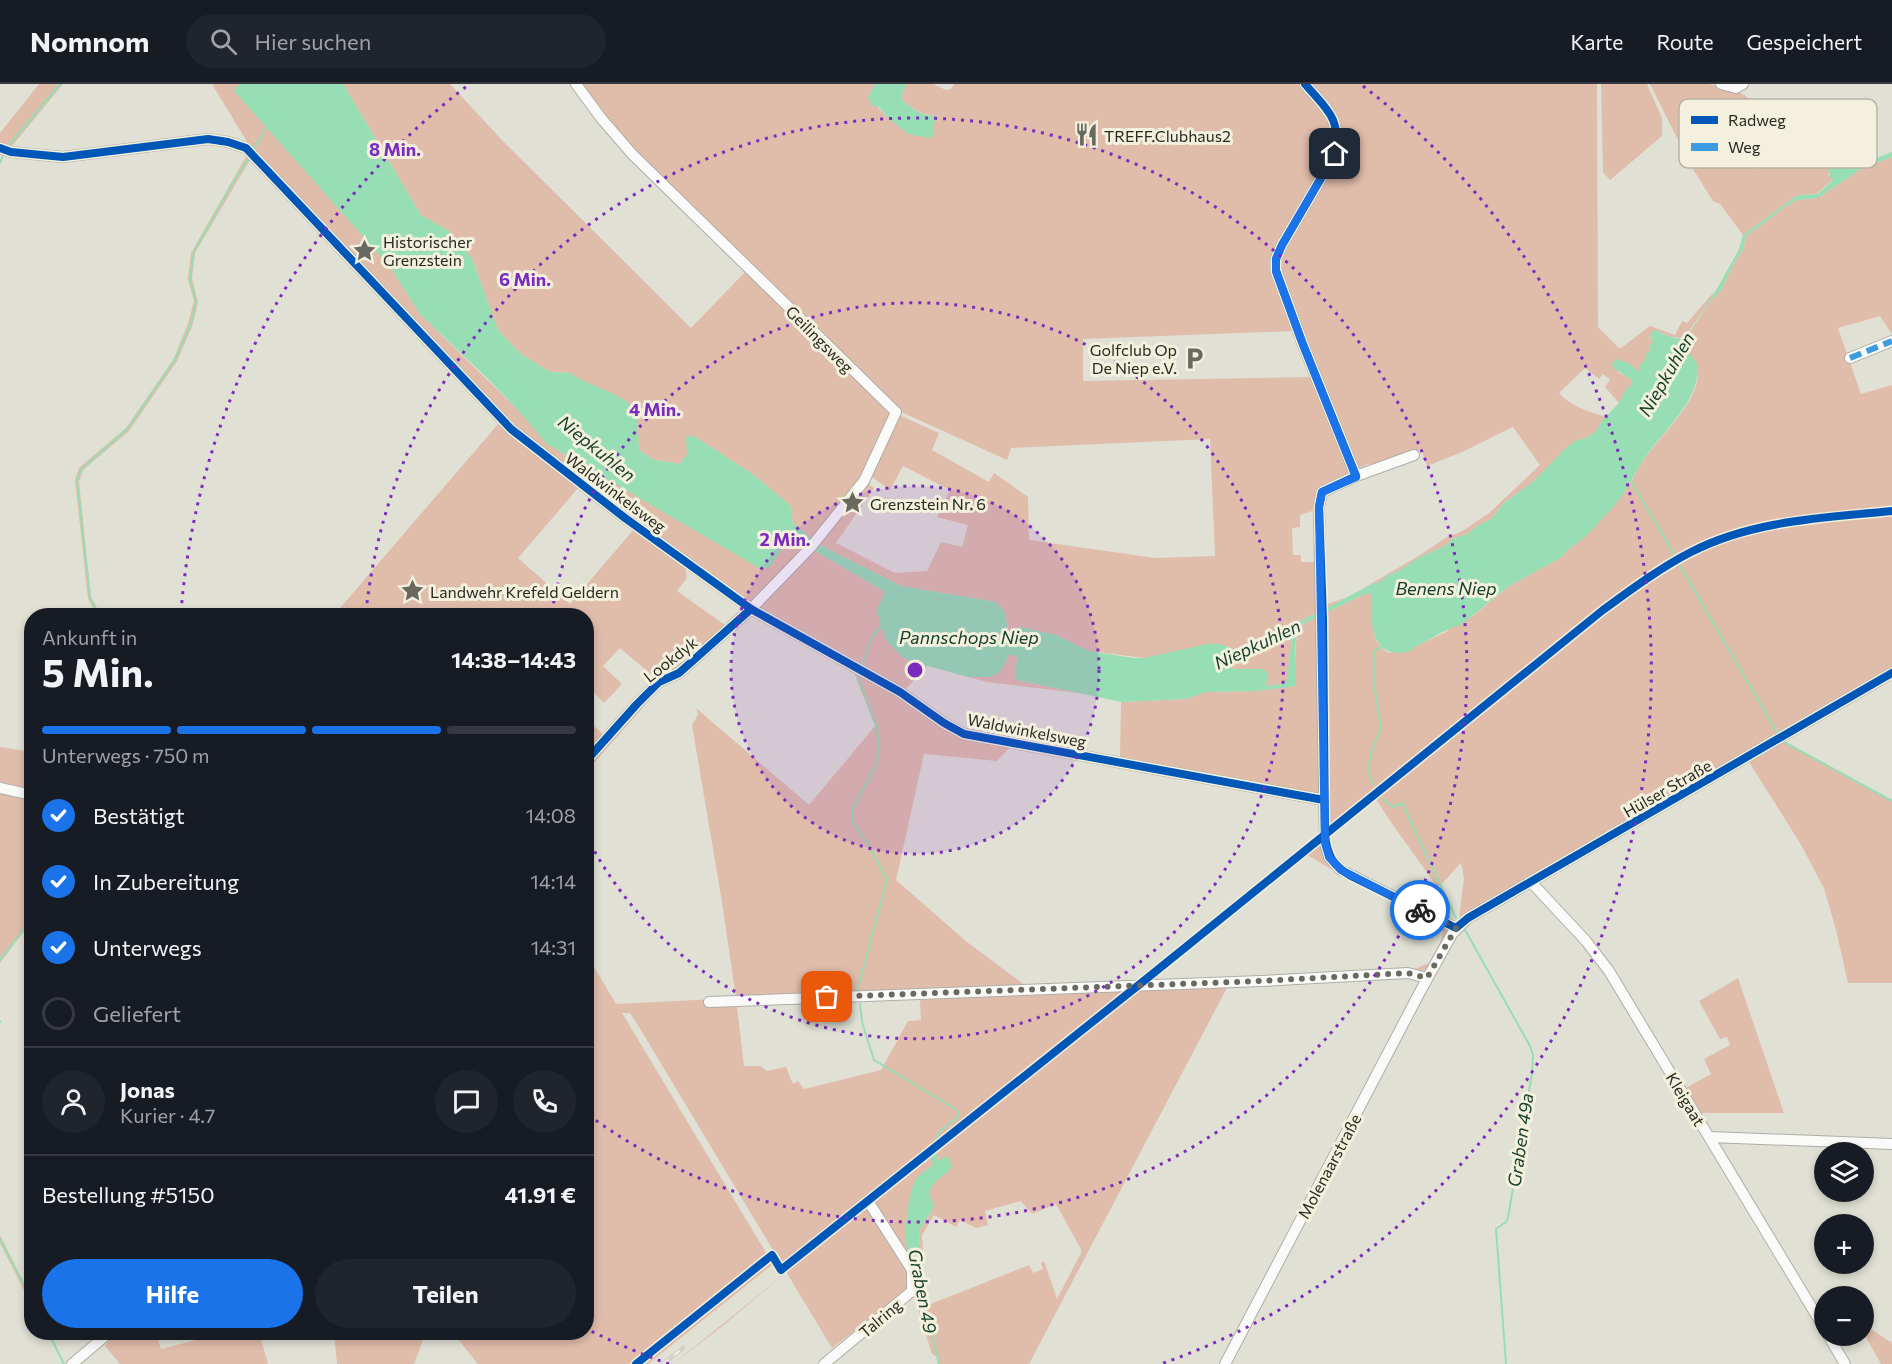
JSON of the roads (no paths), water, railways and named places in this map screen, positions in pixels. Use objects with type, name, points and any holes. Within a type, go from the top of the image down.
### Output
[{"type":"street","name":"Geilingsweg","points":[[576,84],[632,154],[896,412],[864,481],[812,545],[751,609]]},
{"type":"street","points":[[1305,84],[1330,113],[1336,123],[1338,138],[1335,154],[1282,245],[1276,259],[1276,271],[1356,477]]},
{"type":"street","points":[[1721,84],[1736,88],[1743,84]]},
{"type":"street","name":"Waldwinkelsweg","points":[[0,147],[11,152],[63,157],[208,139],[246,148],[503,422],[625,518],[751,609],[900,692],[964,734],[1324,800]]},
{"type":"street","points":[[1850,358],[1892,341]]},
{"type":"street","points":[[1414,455],[1322,492],[1319,507],[1323,621],[1325,843],[1329,857],[1336,867],[1456,928]]},
{"type":"street","name":"Lookdyk","points":[[594,752],[659,682],[679,673],[751,609]]},
{"type":"street","name":"Hülser Straße","points":[[1433,968],[1456,928],[1468,918],[1892,673]]},
{"type":"street","points":[[0,788],[24,793]]},
{"type":"street","name":"Kleigaat","points":[[1531,882],[1586,941],[1609,971],[1814,1311]]},
{"type":"street","name":"Molenaarstraße","points":[[1225,1364],[1433,968]]},
{"type":"street","points":[[709,1002],[1261,981],[1408,973],[1427,978]]},
{"type":"street","points":[[1710,1137],[1892,1144]]},
{"type":"street","name":"Talring","points":[[824,1364],[912,1291],[912,1270],[868,1201]]},
{"type":"street","points":[[72,1364],[102,1340]]},
{"type":"street","points":[[1834,1346],[1845,1364]]},
{"type":"water","name":"Niepkuhlen","points":[[239,84],[343,84],[421,215],[449,231],[472,258],[498,330],[521,354],[550,372],[571,373],[625,400],[635,412],[639,450],[654,460],[680,464],[687,454],[686,437],[694,436],[751,473],[790,505],[793,523],[812,539],[807,546],[790,536],[770,567],[761,569],[547,444],[487,378],[420,314],[390,267],[234,91]]},
{"type":"water","points":[[875,84],[906,84],[901,98],[916,111],[935,116],[933,135],[929,138],[908,134],[888,118],[879,107],[872,106],[868,97]]},
{"type":"water","name":"Benens Niep","points":[[1892,152],[1892,157],[1877,163],[1877,158]]},
{"type":"water","name":"Benens Niep","points":[[1831,168],[1864,168],[1818,198],[1797,200],[1786,206],[1745,237],[1744,247],[1721,290],[1709,303],[1688,335],[1686,348],[1698,368],[1696,384],[1691,396],[1677,418],[1644,459],[1620,499],[1589,533],[1562,557],[1509,586],[1461,625],[1416,646],[1411,651],[1399,653],[1389,651],[1377,640],[1372,623],[1371,594],[1365,594],[1325,613],[1325,609],[1380,582],[1388,575],[1443,547],[1454,538],[1468,534],[1491,519],[1504,503],[1534,481],[1567,447],[1595,432],[1631,385],[1632,380],[1613,368],[1612,365],[1616,359],[1628,363],[1639,372],[1639,366],[1644,361],[1647,352],[1650,352],[1650,345],[1653,342],[1650,335],[1654,330],[1675,338],[1687,336],[1718,287],[1739,249],[1743,235],[1795,197],[1818,194],[1832,181],[1828,170]]},
{"type":"water","name":"Pannschops Niep","points":[[816,543],[901,586],[996,602],[1005,613],[1010,642],[1014,645],[1020,627],[1056,635],[1089,651],[1133,658],[1144,658],[1207,644],[1220,644],[1236,650],[1317,613],[1317,617],[1299,626],[1295,648],[1296,686],[1256,691],[1206,692],[1186,699],[1121,702],[1017,680],[1015,677],[1016,655],[1009,655],[1001,671],[991,677],[968,677],[909,661],[886,640],[880,624],[877,609],[885,592],[812,549]],"holes":[[[1293,631],[1287,679],[1284,684],[1266,686],[1268,674],[1264,669],[1233,669],[1230,665],[1231,660]]]},
{"type":"water","points":[[936,1151],[938,1161],[948,1157],[952,1166],[931,1189],[930,1195],[934,1207],[919,1231],[920,1248],[913,1255],[909,1254],[906,1239],[910,1196],[916,1179],[933,1165],[931,1155]]},
{"type":"waterway","points":[[10,144],[60,84]]},
{"type":"waterway","points":[[254,148],[268,125]]},
{"type":"waterway","points":[[0,163],[3,155]]},
{"type":"waterway","points":[[95,608],[90,597],[77,480],[82,469],[129,427],[174,361],[191,324],[196,303],[190,279],[194,252],[249,158]]},
{"type":"waterway","points":[[1630,479],[1674,554]]},
{"type":"waterway","points":[[1679,564],[1778,734]]},
{"type":"waterway","name":"Graben 49","points":[[862,666],[872,637],[882,625]]},
{"type":"waterway","name":"Graben 49a","points":[[1373,785],[1368,769],[1381,727],[1374,684],[1375,650],[1382,647]]},
{"type":"waterway","name":"Graben 49","points":[[857,674],[876,725],[879,742],[877,763],[852,810],[853,823],[869,846],[887,880],[857,992]]},
{"type":"waterway","points":[[1784,742],[1892,801]]},
{"type":"waterway","name":"Graben 49a","points":[[1382,799],[1393,807],[1402,803],[1456,918]]},
{"type":"waterway","name":"Graben 49a","points":[[1464,928],[1533,1055],[1508,1218],[1496,1229],[1506,1364]]},
{"type":"waterway","points":[[0,960],[24,929]]},
{"type":"waterway","name":"Graben 49","points":[[860,1004],[862,1022],[874,1060],[957,1110],[959,1116],[939,1132],[936,1140]]},
{"type":"waterway","points":[[0,1239],[24,1285]]},
{"type":"waterway","name":"Graben 49","points":[[913,1253],[916,1268]]},
{"type":"waterway","name":"Graben 49","points":[[917,1273],[939,1364]]},
{"type":"waterway","points":[[52,1340],[64,1364]]},
{"type":"railway","points":[[663,1364],[683,1348]]},
{"type":"place","name":"TREFF.Clubhaus2","points":[[1086,135]]},
{"type":"place","name":"Historischer Grenzstein","points":[[365,250]]},
{"type":"place","name":"Golfclub Op De Niep e.V.","points":[[1195,358]]},
{"type":"place","name":"Grenzstein Nr. 6","points":[[852,503]]},
{"type":"place","name":"Landwehr Krefeld Geldern","points":[[412,591]]}]
